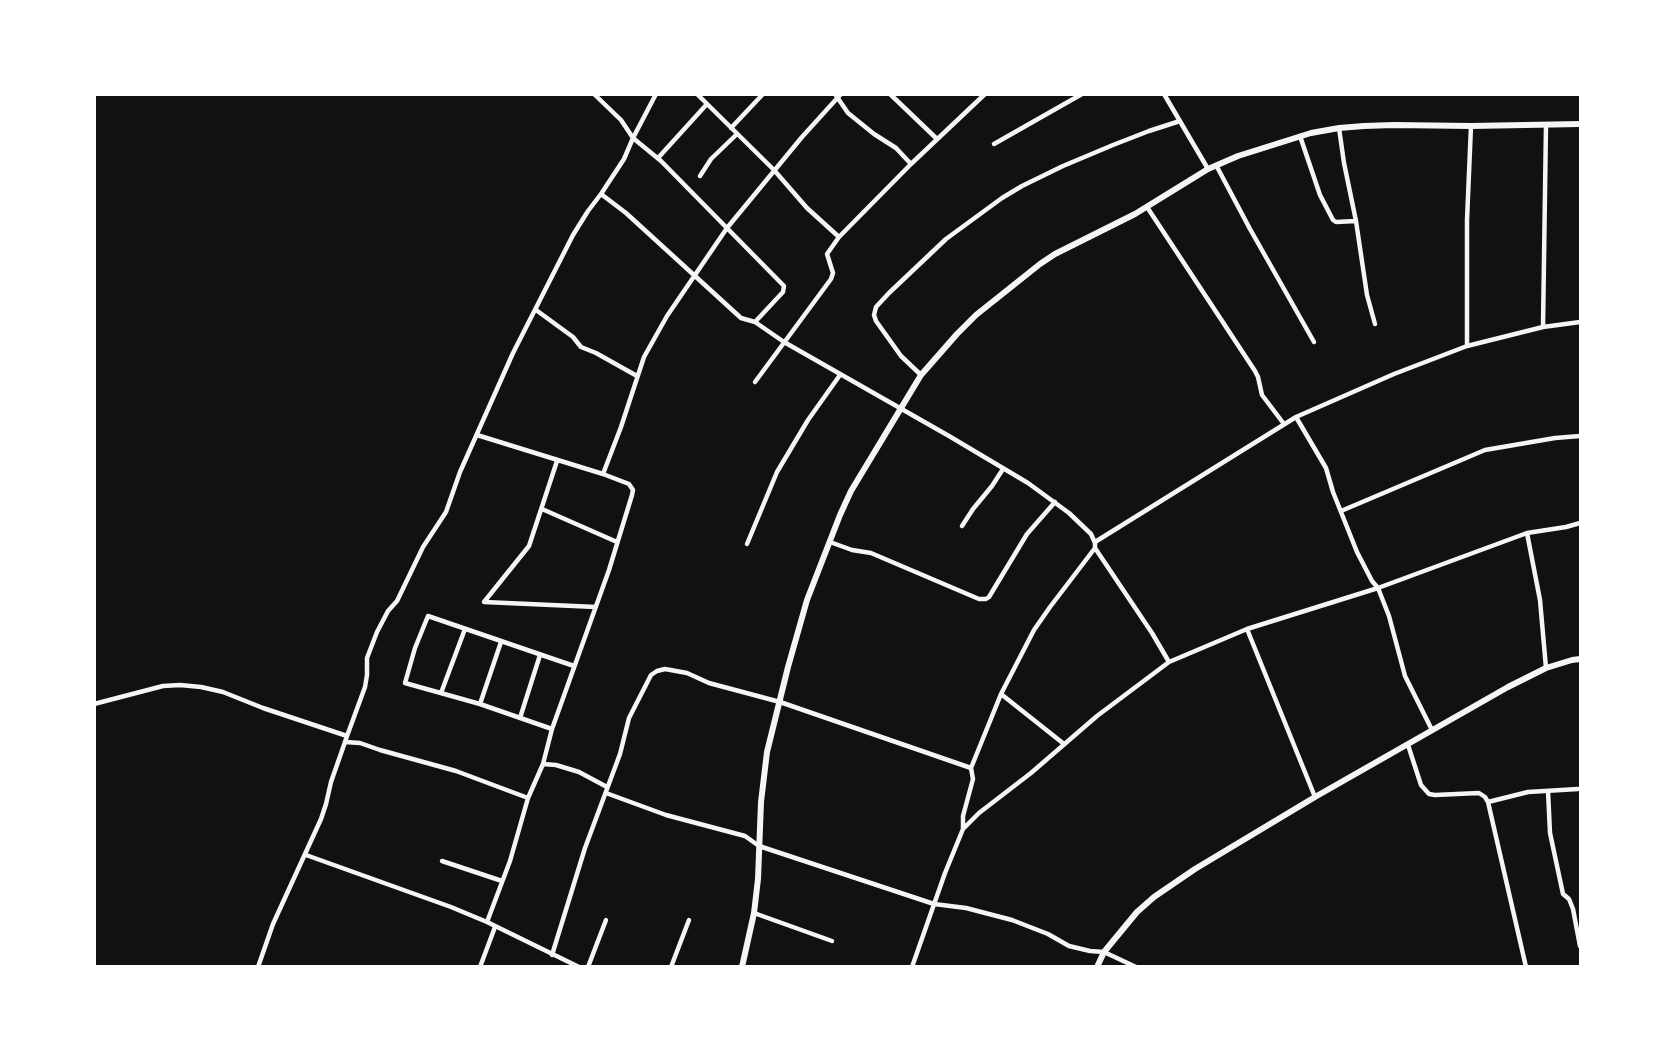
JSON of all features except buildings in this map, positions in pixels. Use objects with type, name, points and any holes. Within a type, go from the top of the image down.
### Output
[{"type":"main road","points":[[742,967],[754,913],[758,879],[761,802],[767,752],[804,610],[851,491],[921,375],[943,348],[976,315],[1055,254],[1147,207],[1208,169],[1238,156],[1300,136],[1339,128],[1580,124]]},
{"type":"main road","points":[[1097,967],[1104,952],[1123,927],[1154,897],[1195,869],[1508,687],[1546,668],[1580,659]]},
{"type":"street","points":[[594,94],[621,120],[633,138],[658,159],[784,286],[783,292],[755,322]]},
{"type":"street","points":[[258,967],[273,924],[306,855],[326,804],[366,681],[371,644],[383,619],[397,601],[422,547],[446,512],[500,379],[573,235],[624,159],[656,94]]},
{"type":"street","points":[[697,94],[775,170],[807,208],[839,237]]},
{"type":"street","points":[[731,128],[763,94]]},
{"type":"street","points":[[890,94],[937,139]]},
{"type":"street","points":[[994,144],[1082,94]]},
{"type":"street","points":[[1172,94],[1164,96],[1208,169]]},
{"type":"street","points":[[755,383],[832,276],[833,269],[827,260],[827,254],[839,237],[982,95]]},
{"type":"street","points":[[603,474],[644,357],[656,334],[727,228],[837,96],[848,113],[896,148],[911,164]]},
{"type":"street","points":[[658,159],[707,104]]},
{"type":"street","points":[[921,375],[901,356],[876,321],[876,307],[889,293],[946,239],[1022,186],[1113,145],[1180,121]]},
{"type":"street","points":[[1543,327],[1546,125]]},
{"type":"street","points":[[1467,346],[1467,220],[1471,126]]},
{"type":"street","points":[[1339,128],[1367,295],[1376,324]]},
{"type":"street","points":[[700,176],[711,159],[737,134]]},
{"type":"street","points":[[1300,136],[1333,220],[1356,221]]},
{"type":"street","points":[[1216,165],[1314,342]]},
{"type":"street","points":[[601,194],[626,213],[741,318],[755,322],[783,342],[1028,483],[1083,525],[1152,632],[1168,662]]},
{"type":"street","points":[[1147,207],[1255,372],[1262,396],[1284,424]]},
{"type":"street","points":[[536,310],[573,337],[580,347],[637,376]]},
{"type":"street","points":[[912,967],[963,829],[963,816],[974,779],[971,768],[1000,694],[1034,630],[1095,546],[1296,417],[1394,374],[1467,346],[1543,327],[1580,323]]},
{"type":"street","points":[[747,544],[776,472],[840,375]]},
{"type":"street","points":[[1296,417],[1326,468],[1357,552],[1371,581],[1378,588],[1389,616],[1405,676],[1432,730]]},
{"type":"street","points":[[477,435],[603,474],[629,484],[633,490],[609,570],[487,922]]},
{"type":"street","points":[[1340,511],[1486,450],[1580,436]]},
{"type":"street","points":[[557,461],[529,546],[484,602],[596,607]]},
{"type":"street","points":[[962,526],[1003,469]]},
{"type":"street","points":[[830,542],[871,554],[986,599],[1027,534],[1055,502]]},
{"type":"street","points":[[542,509],[617,542]]},
{"type":"street","points":[[963,829],[1097,716],[1168,662],[1247,629],[1378,588],[1527,533],[1580,523]]},
{"type":"street","points":[[1527,533],[1540,600],[1546,668]]},
{"type":"street","points":[[552,729],[405,682],[415,648],[428,616],[574,666]]},
{"type":"street","points":[[442,693],[465,629]]},
{"type":"street","points":[[1247,629],[1315,797]]},
{"type":"street","points":[[480,704],[501,642]]},
{"type":"street","points":[[520,718],[540,655]]},
{"type":"street","points":[[552,954],[585,848],[620,754],[629,718],[645,684],[651,674],[657,671],[665,669],[687,673],[709,683],[780,702],[971,768]]},
{"type":"street","points":[[94,704],[163,686],[201,687],[223,692],[347,736]]},
{"type":"street","points":[[1000,694],[1064,744]]},
{"type":"street","points":[[345,742],[360,743],[456,771],[528,798]]},
{"type":"street","points":[[1408,745],[1421,785],[1429,794],[1479,793],[1488,802],[1526,967]]},
{"type":"street","points":[[543,764],[579,772],[607,790],[666,815],[745,836],[759,846],[934,904],[967,908],[1012,920],[1048,934],[1069,946],[1104,952],[1136,967]]},
{"type":"street","points":[[1488,802],[1528,792],[1578,789]]},
{"type":"street","points":[[1548,791],[1550,833],[1563,894],[1569,899],[1573,909],[1580,946]]},
{"type":"street","points":[[306,855],[450,906],[579,967]]},
{"type":"street","points":[[442,861],[502,881]]},
{"type":"street","points":[[754,913],[832,941]]},
{"type":"street","points":[[588,967],[606,920]]},
{"type":"street","points":[[671,967],[689,920]]},
{"type":"street","points":[[480,967],[495,927]]}]
